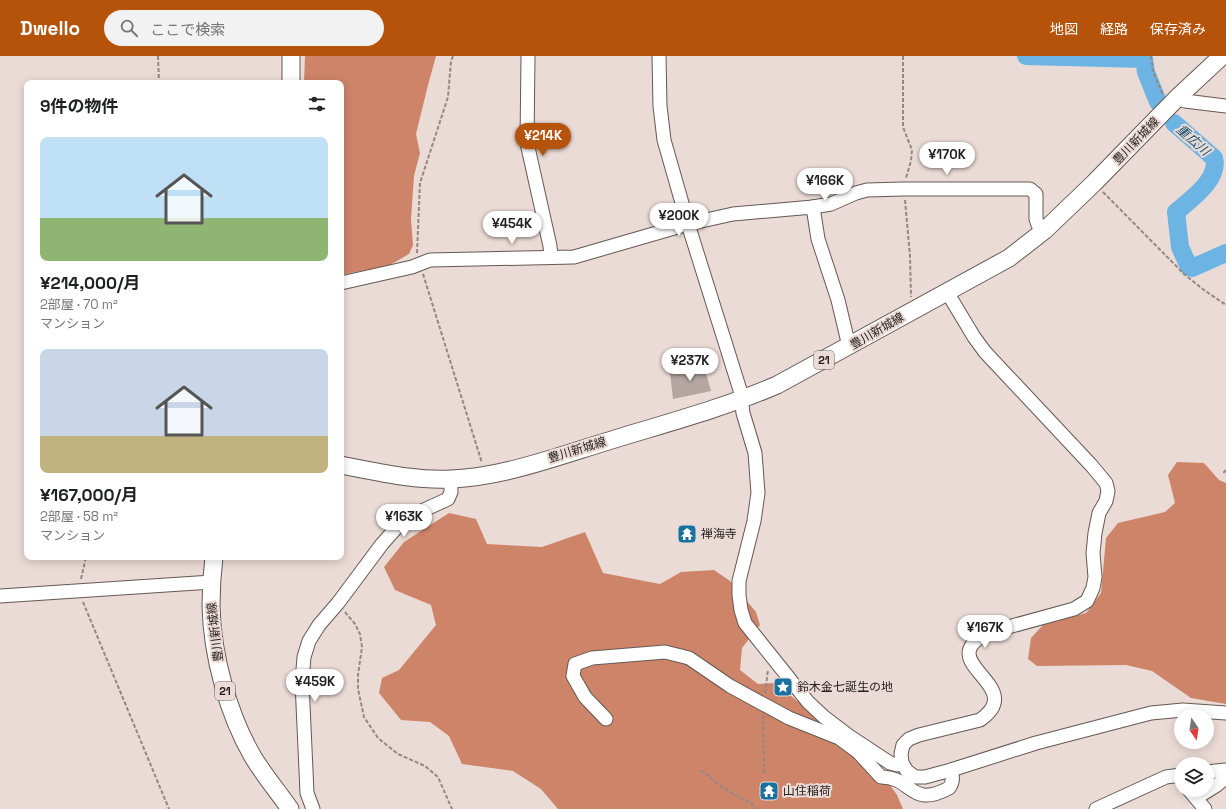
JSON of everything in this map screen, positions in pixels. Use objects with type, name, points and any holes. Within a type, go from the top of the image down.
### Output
[{"type":"main road","points":[[291,56],[291,80]]},
{"type":"main road","name":"豊川新城線","points":[[344,465],[420,479],[452,479],[484,476],[506,471],[742,400],[777,385],[1009,258],[1045,230],[1094,183],[1174,101],[1222,56]]},
{"type":"main road","name":"豊川新城線","points":[[214,560],[211,607],[215,647],[225,691],[237,723],[253,756],[290,809]]},
{"type":"street","points":[[528,56],[527,143],[551,256]]},
{"type":"street","points":[[659,56],[660,106],[664,140],[674,181],[742,400],[743,413],[755,453],[758,493],[754,521],[739,581],[740,603],[745,623],[808,702],[849,736],[890,763],[897,765],[902,763]]},
{"type":"street","points":[[1174,101],[1226,106]]},
{"type":"street","points":[[344,282],[412,267],[430,260],[551,256],[574,257],[688,224],[733,214],[813,207],[830,204],[867,190],[1030,189],[1036,194],[1036,219],[1038,225],[1045,230]]},
{"type":"street","points":[[813,207],[818,239],[838,300],[850,346]]},
{"type":"street","points":[[947,292],[974,337],[985,352],[1092,465],[1106,483],[1108,491],[1106,501],[1099,513],[1094,533],[1093,552],[1095,577],[1093,588],[1087,601],[1074,609],[990,632],[979,637],[972,645],[969,658],[972,665],[993,690],[995,699],[992,709],[980,720],[919,735],[909,739],[903,745],[901,754],[902,763],[907,771],[915,777],[924,778],[1036,743],[1151,713],[1183,710],[1226,713]]},
{"type":"street","points":[[313,809],[307,793],[302,682],[304,657],[309,641],[319,625],[338,603],[382,544],[398,526],[413,515],[448,499],[451,492],[452,479]]},
{"type":"street","points":[[0,596],[212,582]]},
{"type":"street","points":[[606,719],[585,697],[573,676],[575,664],[592,658],[665,652],[689,658],[730,686],[789,718],[839,738],[858,752],[881,777],[888,777],[902,785],[911,797],[918,802],[934,800],[950,786],[953,776],[951,770]]},
{"type":"street","points":[[1214,771],[1225,770],[1226,773]]},
{"type":"street","points":[[1096,809],[1166,777],[1174,777]]},
{"type":"street","points":[[1214,786],[1226,777]]},
{"type":"street","points":[[1195,797],[1206,809]]},
{"type":"path","points":[[158,56],[159,80]]},
{"type":"path","points":[[1151,56],[1153,72],[1166,101],[1174,101]]},
{"type":"path","points":[[1094,183],[1184,274],[1226,305]]},
{"type":"path","points":[[1226,470],[1224,472],[1226,475]]},
{"type":"path","points":[[85,560],[81,579],[83,605],[169,809]]},
{"type":"path","points":[[338,603],[355,624],[360,634],[362,647],[358,688],[364,718],[378,738],[398,754],[425,766],[438,777],[452,809]]},
{"type":"path","points":[[701,770],[723,788],[752,804],[756,809]]},
{"type":"shaded area","points":[[305,56],[436,56],[416,134],[420,153],[414,176],[411,219],[413,245],[409,254],[390,265],[344,274],[344,80],[304,80]]},
{"type":"shaded area","points":[[1177,462],[1204,463],[1219,480],[1226,483],[1226,704],[1191,698],[1152,671],[1126,665],[1037,666],[1028,659],[1031,638],[1043,625],[1086,613],[1101,593],[1106,538],[1118,523],[1165,512],[1175,503],[1168,475]]},
{"type":"shaded area","points":[[449,513],[476,519],[487,544],[542,547],[585,532],[603,573],[660,584],[681,572],[714,570],[730,581],[756,612],[760,625],[742,648],[740,670],[758,684],[775,683],[876,765],[897,795],[903,809],[558,809],[541,789],[513,771],[462,764],[449,736],[430,722],[401,720],[379,693],[382,678],[399,670],[436,625],[431,605],[395,590],[384,567],[404,542]]},
{"type":"building","points":[[704,366],[711,391],[673,399],[670,373]]},
{"type":"waterway","name":"重広川","points":[[1026,56],[1144,59],[1146,72],[1158,102]]},
{"type":"waterway","name":"重広川","points":[[1174,123],[1214,158],[1215,166],[1213,174],[1208,181],[1196,195],[1176,212],[1180,247],[1189,267],[1192,268],[1226,253]]},
{"type":"place","name":"禅海寺","points":[[687,534]]},
{"type":"place","name":"鈴木金七誕生の地","points":[[783,687]]},
{"type":"place","name":"山住稲荷","points":[[769,791]]}]
